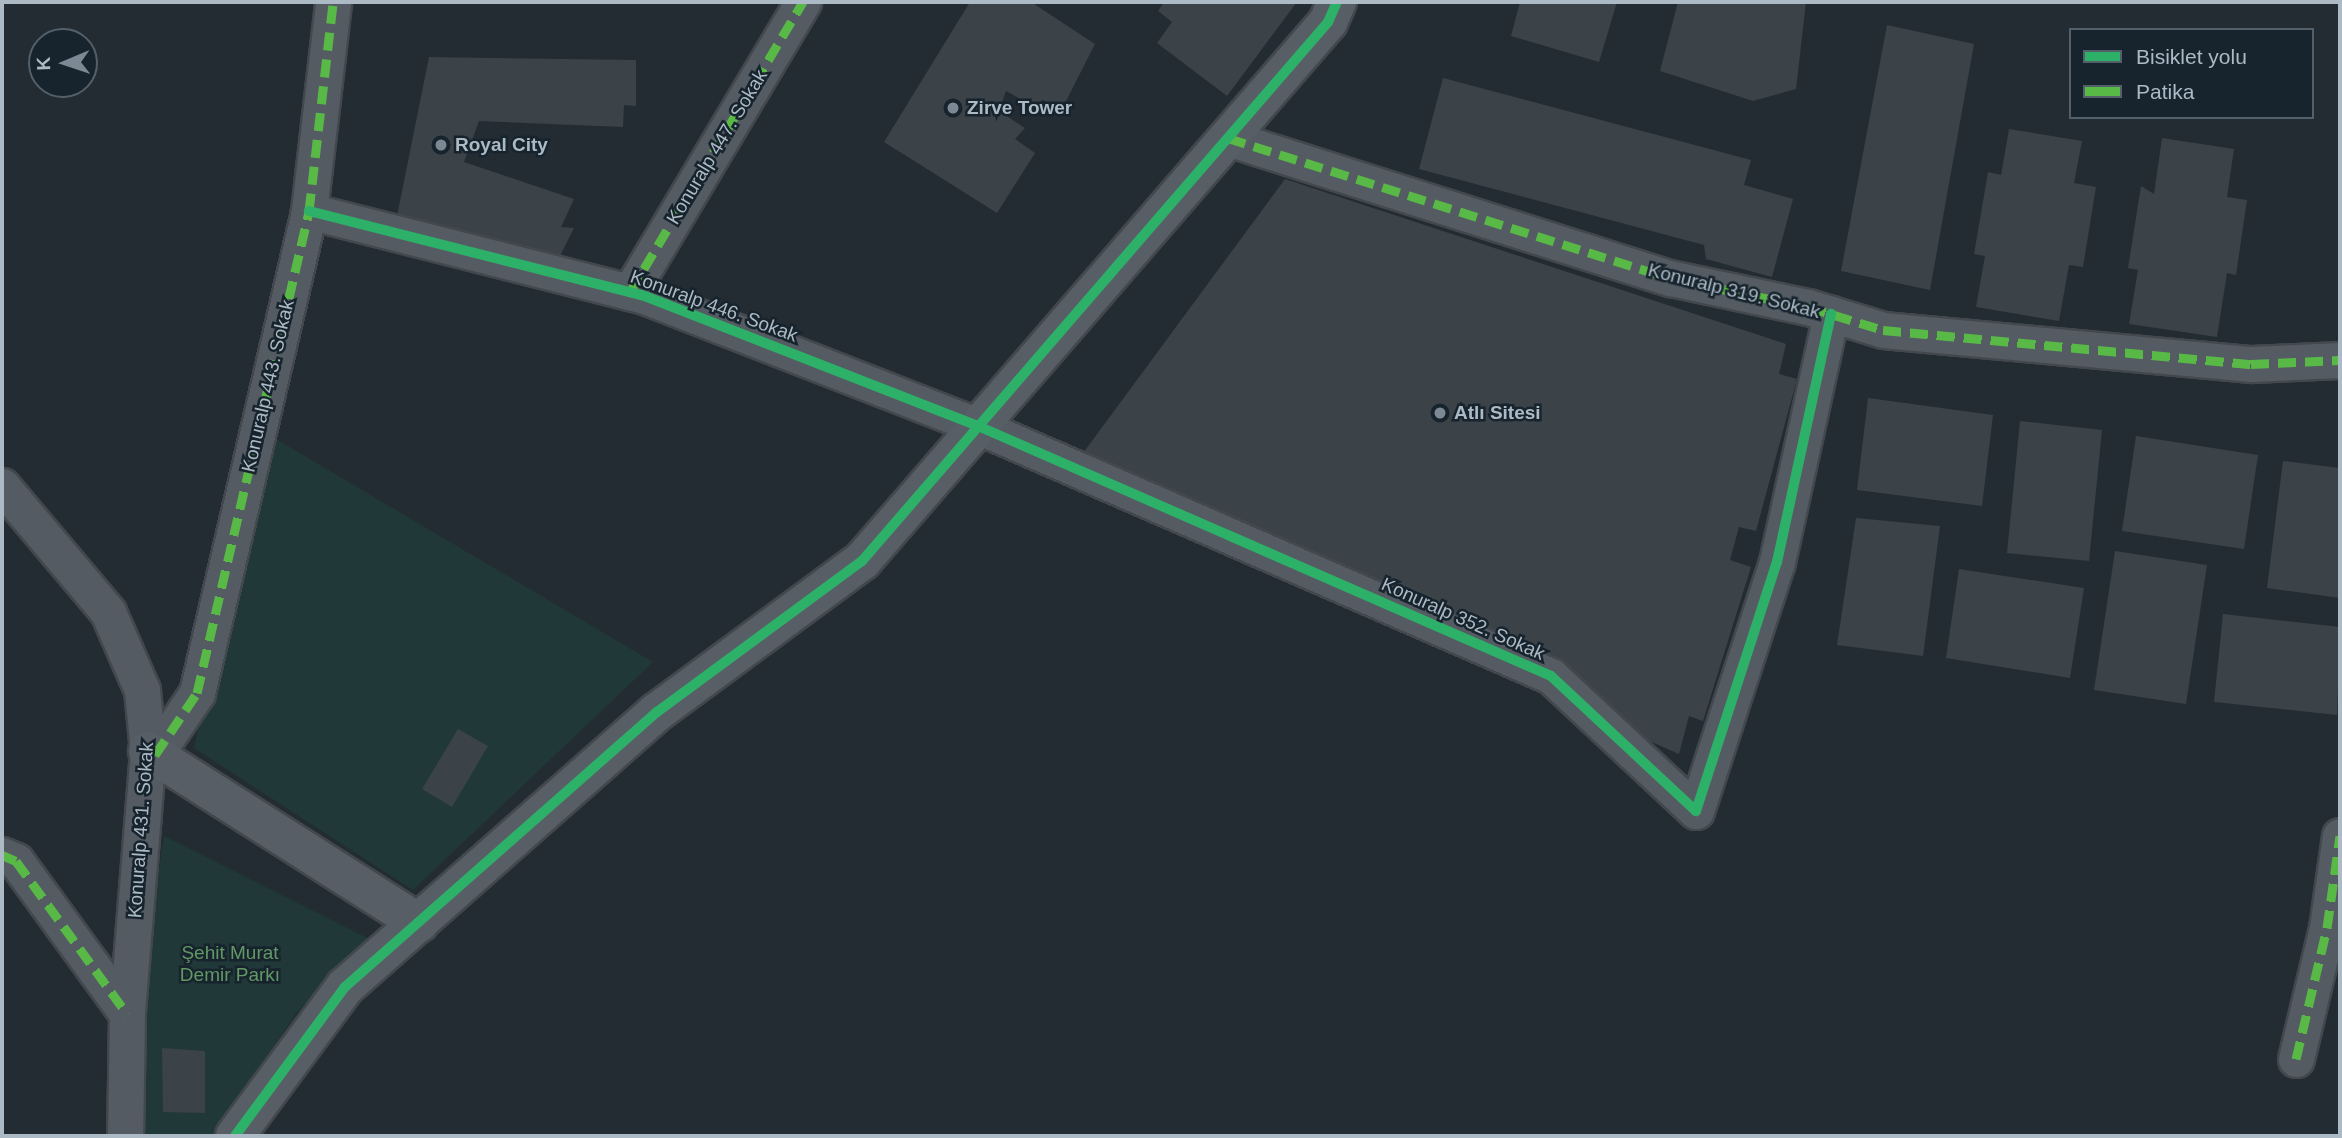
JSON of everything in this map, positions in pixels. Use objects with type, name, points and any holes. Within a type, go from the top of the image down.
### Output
[{"type":"street","name":"Konuralp 443. Sokak","points":[[151,753],[197,693],[309,211],[333,2]]},
{"type":"street","name":"Konuralp 447. Sokak","points":[[630,292],[803,2]]},
{"type":"street","points":[[235,1136],[345,987],[657,712],[862,561],[1328,22],[1337,2]]},
{"type":"street","name":"Konuralp 319. Sokak","points":[[1228,138],[1670,278],[1831,314],[1883,330],[2251,364],[2340,360]]},
{"type":"street","name":"Konuralp 446. Sokak","points":[[309,211],[630,292],[978,426]]},
{"type":"street","name":"Konuralp 352. Sokak","points":[[978,426],[1551,676],[1696,811],[1777,562],[1831,314]]},
{"type":"street","name":"Konuralp 431. Sokak","points":[[2,486],[108,612],[142,690],[151,753],[127,1014],[125,1136]]},
{"type":"street","points":[[151,753],[419,923]]},
{"type":"street","points":[[2296,1059],[2327,928],[2340,836]]},
{"type":"street","points":[[2,855],[16,861],[127,1014]]},
{"type":"green space","points":[[264,432],[653,662],[413,890],[194,748]]},
{"type":"green space","name":"Şehit Murat Demir Parkı","points":[[164,836],[371,940],[297,1012],[214,1136],[144,1136],[139,1066],[144,974]]},
{"type":"building","name":"Zirve Tower","points":[[970,2],[1031,2],[1095,44],[1063,107],[1042,100],[1037,108],[1006,91],[999,111],[1025,128],[1015,139],[1035,153],[997,213],[884,142]]},
{"type":"building","points":[[1164,2],[1297,2],[1227,96],[1157,43],[1172,22],[1158,11]]},
{"type":"building","points":[[1520,2],[1617,2],[1599,62],[1511,36]]},
{"type":"building","points":[[1678,2],[1806,2],[1796,89],[1753,101],[1660,71]]},
{"type":"building","points":[[1887,25],[1974,44],[1930,290],[1841,271]]},
{"type":"building","name":"Royal City","points":[[429,57],[636,60],[636,106],[624,105],[623,127],[479,121],[464,162],[574,199],[561,227],[574,228],[558,260],[397,216]]},
{"type":"building","points":[[1443,78],[1751,160],[1744,185],[1793,199],[1772,277],[1706,259],[1704,245],[1419,169]]},
{"type":"building","points":[[2009,129],[2082,141],[2074,183],[2096,187],[2083,267],[2069,265],[2059,321],[1976,307],[1985,256],[1974,254],[1988,172],[2001,175]]},
{"type":"building","points":[[2162,138],[2234,149],[2227,197],[2247,200],[2236,275],[2227,273],[2217,337],[2129,324],[2138,270],[2128,268],[2141,186],[2154,194]]},
{"type":"building","name":"Atlı Sitesi","points":[[1285,179],[1786,344],[1779,374],[1797,379],[1756,531],[1739,527],[1730,560],[1751,567],[1703,721],[1689,716],[1679,754],[1061,483]]},
{"type":"building","points":[[1868,398],[1993,415],[1982,506],[1857,490]]},
{"type":"building","points":[[2020,421],[2102,430],[2089,561],[2007,553]]},
{"type":"building","points":[[2136,436],[2258,455],[2244,549],[2122,531]]},
{"type":"building","points":[[2283,461],[2340,468],[2340,598],[2267,588]]},
{"type":"building","points":[[1856,518],[1940,526],[1923,656],[1837,645]]},
{"type":"building","points":[[2115,551],[2207,565],[2186,704],[2094,690]]},
{"type":"building","points":[[1959,569],[2084,588],[2070,678],[1946,658]]},
{"type":"building","points":[[2223,614],[2340,627],[2337,715],[2214,702]]},
{"type":"building","points":[[458,729],[488,746],[452,807],[422,789]]},
{"type":"building","points":[[162,1048],[205,1051],[205,1113],[163,1112]]},
{"type":"marked path","points":[[155,755],[197,693],[309,211],[333,2]]},
{"type":"marked path","points":[[630,292],[803,2]]},
{"type":"marked path","points":[[1228,138],[1670,278],[1808,307],[1883,330],[2251,364],[2340,360]]},
{"type":"marked path","points":[[2296,1059],[2327,928],[2340,836]]},
{"type":"marked path","points":[[2,855],[16,861],[127,1014]]},
{"type":"cycle path","points":[[235,1136],[345,987],[657,712],[862,561],[1328,22],[1337,2]]},
{"type":"cycle path","points":[[309,211],[642,295],[978,426],[1551,676],[1696,811],[1777,562],[1831,314]]},
{"type":"place","name":"Zirve Tower","points":[[953,108]]},
{"type":"place","name":"Royal City","points":[[441,145]]},
{"type":"place","name":"Atlı Sitesi","points":[[1440,413]]}]
